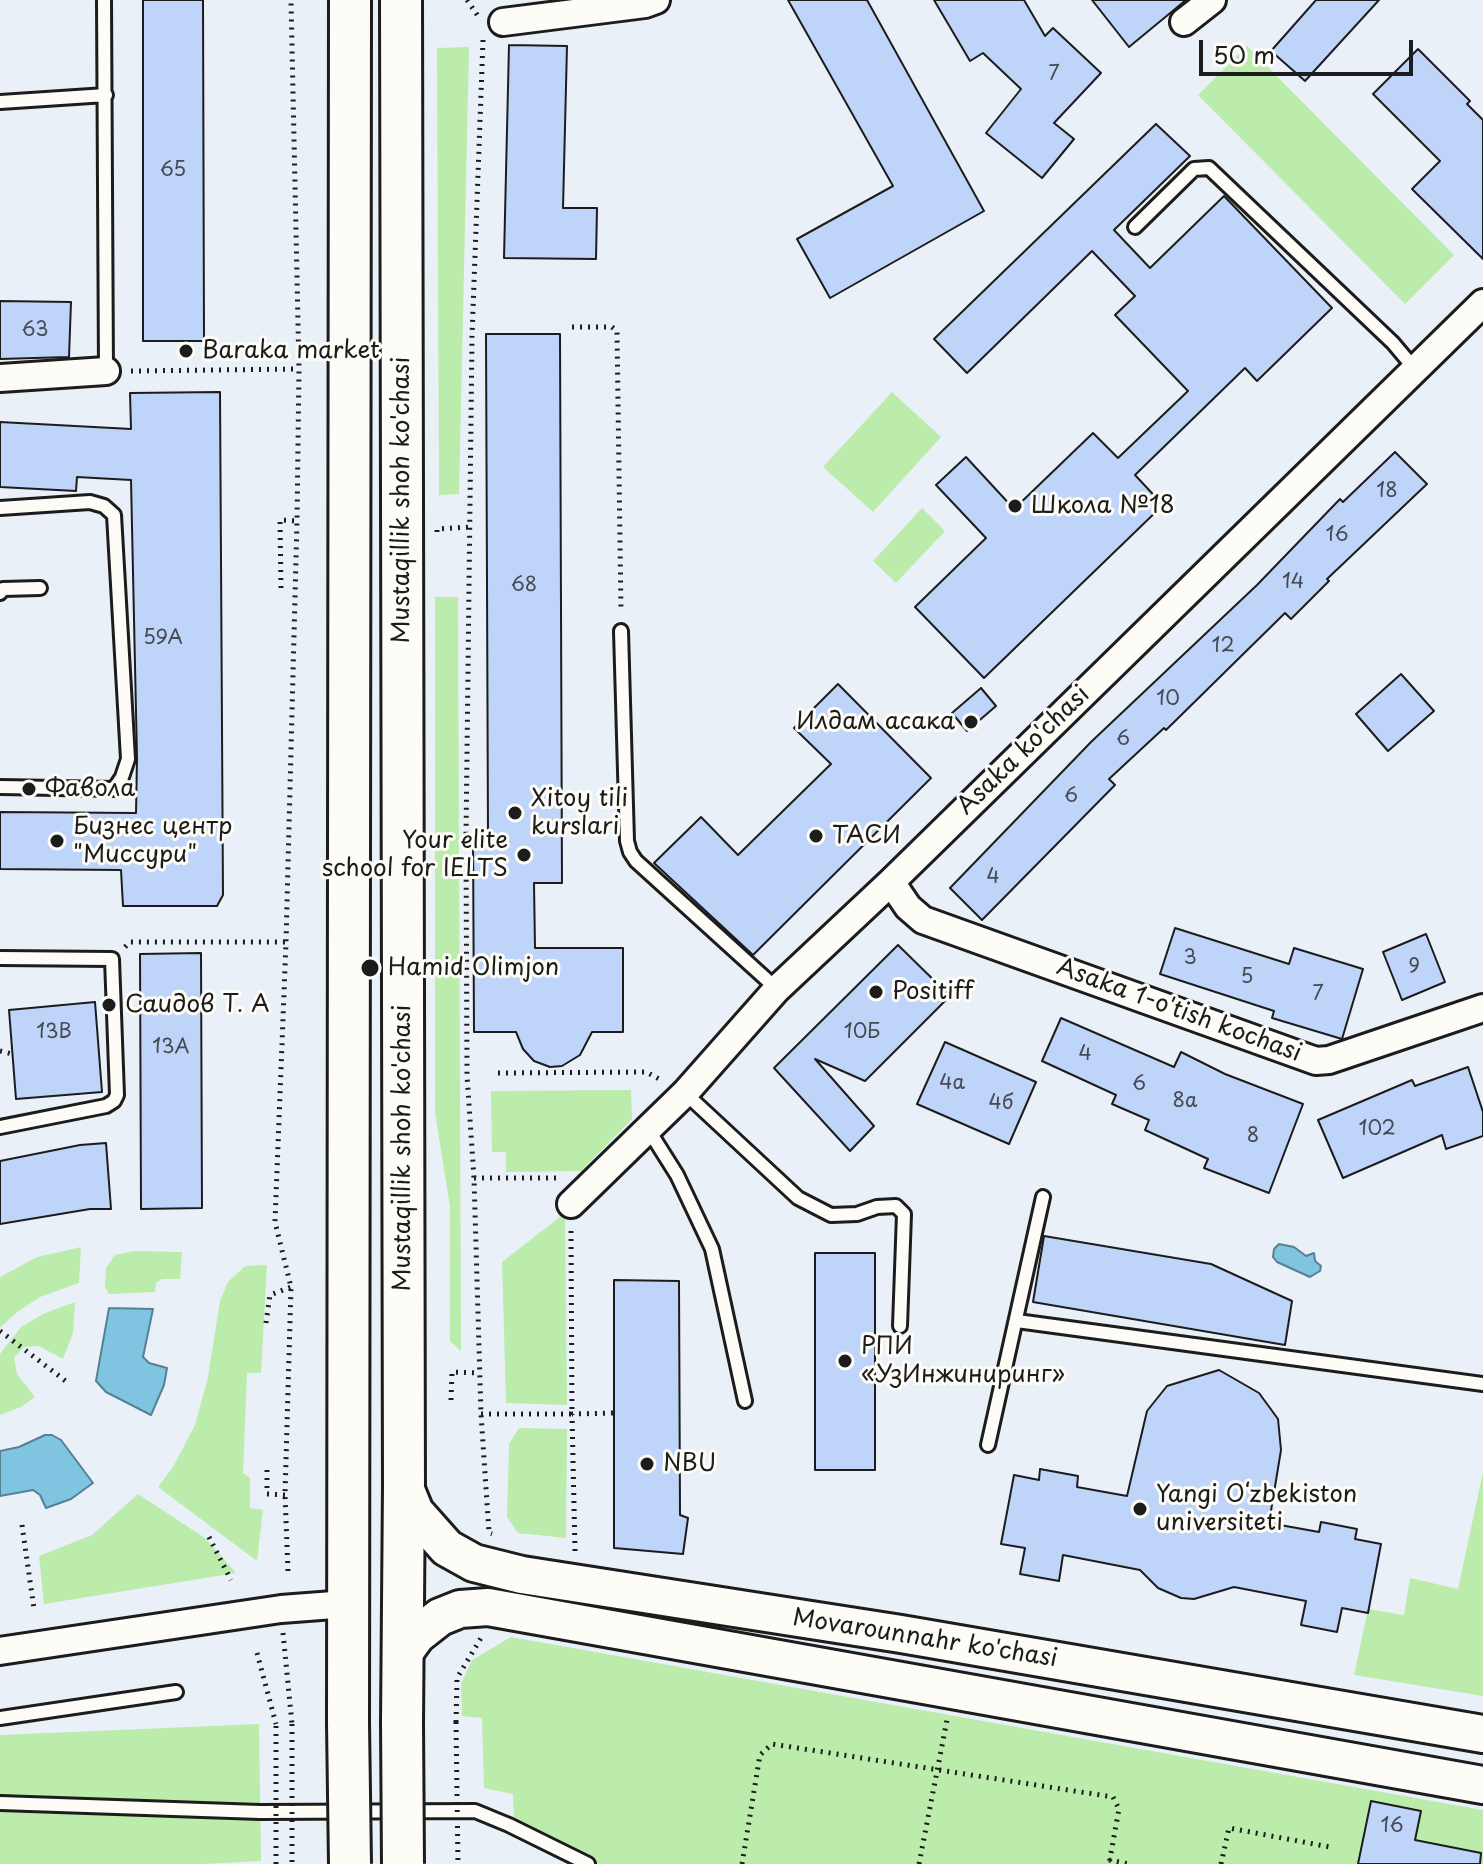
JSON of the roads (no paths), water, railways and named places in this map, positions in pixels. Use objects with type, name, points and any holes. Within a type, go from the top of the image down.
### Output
[{"type":"main road","points":[[350,0],[347,1604],[350,1864]]},
{"type":"main road","name":"Mustaqillik shoh ko'chasi","points":[[401,0],[403,1864]]},
{"type":"street","points":[[1184,22],[1212,0]]},
{"type":"street","points":[[490,28],[574,7],[648,1]]},
{"type":"street","name":"Asaka ko'chasi","points":[[571,1204],[685,1093],[777,989],[891,882],[1483,303]]},
{"type":"street","points":[[0,378],[106,371]]},
{"type":"street","name":"Asaka 1-o'tish kochasi","points":[[891,882],[908,907],[923,920],[1316,1061],[1329,1060],[1483,1008]]},
{"type":"street","name":"Movarounnahr ko'chasi","points":[[404,1485],[415,1512],[447,1548],[474,1563],[522,1575],[917,1637],[1483,1734]]},
{"type":"street","points":[[0,1651],[281,1609],[347,1604]]},
{"type":"street","name":"Movarounnahr ko'chasi","points":[[401,1657],[417,1635],[440,1617],[460,1609],[488,1607],[1483,1785]]},
{"type":"lane","points":[[104,0],[106,371]]},
{"type":"lane","points":[[0,102],[106,95]]},
{"type":"lane","points":[[1135,227],[1194,169],[1209,168],[1393,343],[1414,368]]},
{"type":"lane","points":[[0,508],[90,502],[104,506],[114,515],[128,759],[114,789],[0,787]]},
{"type":"lane","points":[[0,593],[3,589],[40,588]]},
{"type":"lane","points":[[621,631],[627,841],[630,852],[636,861],[777,989]]},
{"type":"lane","points":[[0,958],[112,959],[117,1095],[106,1106],[0,1127]]},
{"type":"lane","points":[[685,1093],[798,1198],[831,1215],[857,1214],[877,1207],[896,1206],[904,1214],[900,1326]]},
{"type":"lane","points":[[648,1129],[677,1175],[712,1249],[745,1401]]},
{"type":"lane","points":[[988,1445],[1043,1197]]},
{"type":"lane","points":[[1017,1321],[1483,1384]]},
{"type":"lane","points":[[0,1718],[176,1692]]},
{"type":"lane","points":[[0,1803],[260,1812],[475,1811],[588,1864]]},
{"type":"water","points":[[1279,1244],[1294,1247],[1306,1256],[1314,1253],[1315,1261],[1321,1266],[1320,1271],[1310,1277],[1277,1262],[1273,1257],[1274,1249]]},
{"type":"water","points":[[109,1308],[153,1309],[143,1357],[149,1363],[167,1368],[164,1385],[151,1415],[106,1392],[96,1381]]},
{"type":"water","points":[[45,1435],[61,1440],[93,1483],[71,1499],[46,1508],[40,1495],[33,1490],[0,1496],[0,1451],[19,1447]]},
{"type":"place","name":"Baraka market","points":[[186,351]]},
{"type":"place","name":"Школа №18","points":[[1015,506]]},
{"type":"place","name":"Илдам асака","points":[[971,722]]},
{"type":"place","name":"Фавола","points":[[29,789]]},
{"type":"place","name":"Xitoy tili kurslari","points":[[515,813]]},
{"type":"place","name":"ТАСИ","points":[[816,836]]},
{"type":"place","name":"Бизнес центр \"Миссури\"","points":[[57,841]]},
{"type":"place","name":"Your elite school for IELTS","points":[[524,855]]},
{"type":"place","name":"Hamid Olimjon","points":[[370,968]]},
{"type":"place","name":"Positiff","points":[[876,992]]},
{"type":"place","name":"Саидов Т. А","points":[[109,1005]]},
{"type":"place","name":"РПИ «УзИнжиниринг»","points":[[845,1361]]},
{"type":"place","name":"NBU","points":[[647,1464]]},
{"type":"place","name":"Yangi Oʻzbekiston universiteti","points":[[1140,1509]]}]
